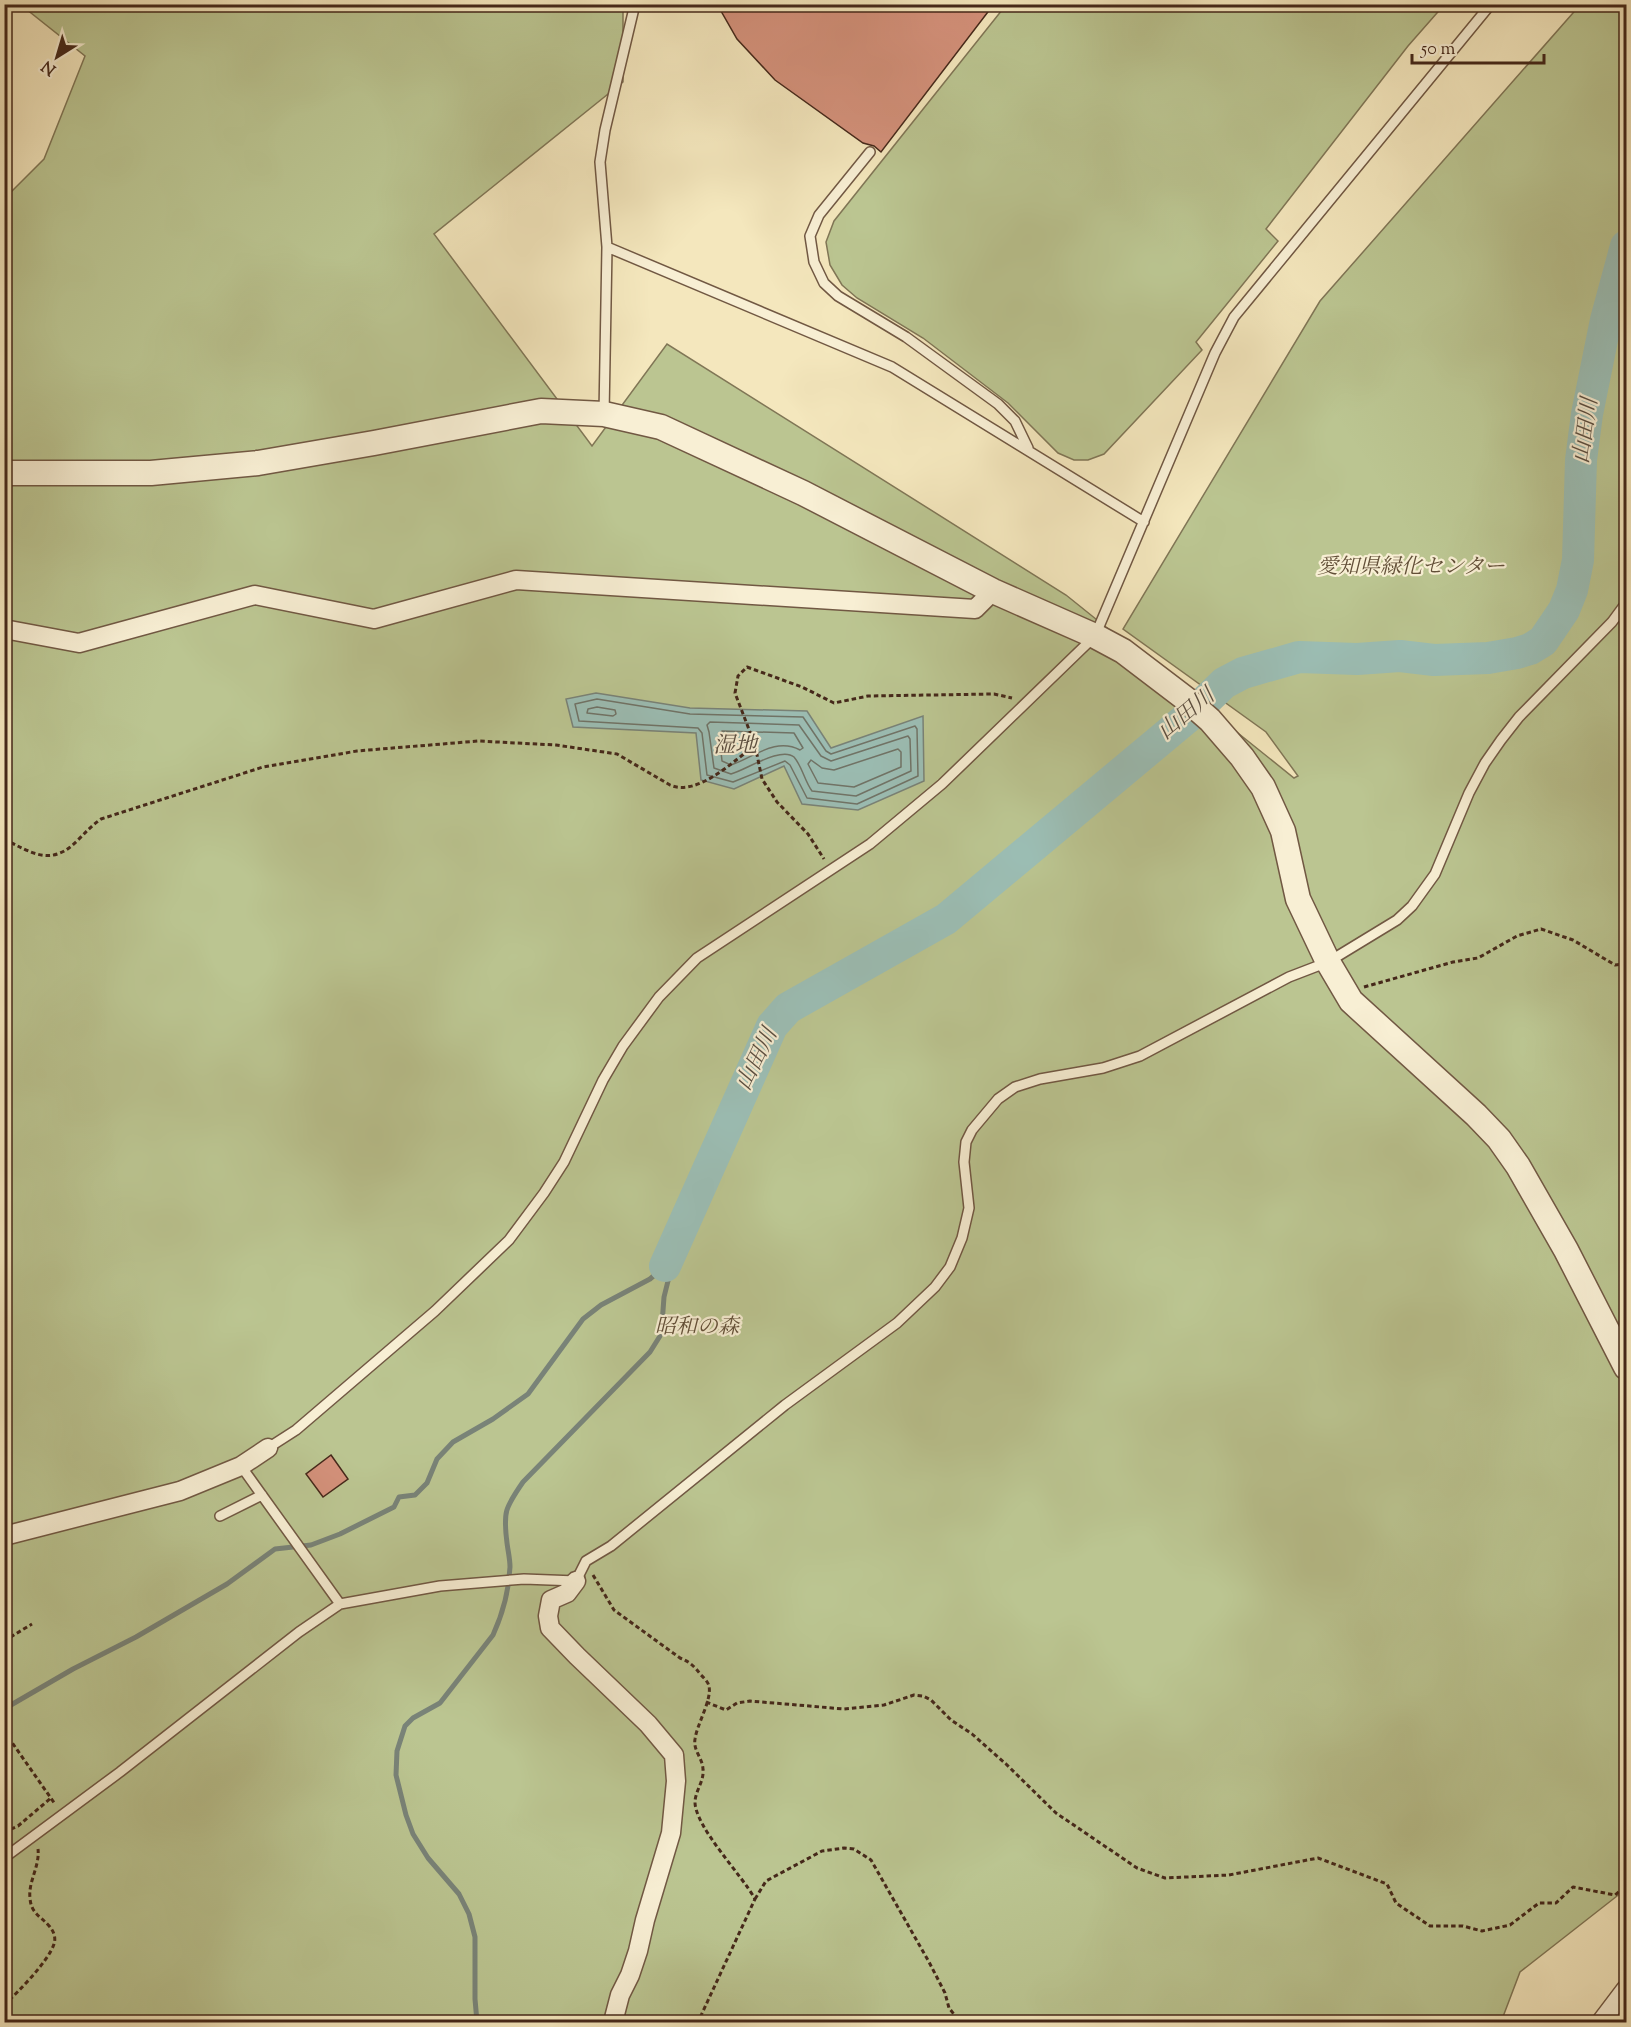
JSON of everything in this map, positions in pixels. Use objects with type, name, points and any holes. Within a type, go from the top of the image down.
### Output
[{"type":"street","points":[[4,473],[151,473],[281,459],[541,411],[604,414],[661,427],[803,494],[993,591],[1095,636],[1123,651],[1210,720],[1242,757],[1263,787],[1282,831],[1298,899],[1328,962],[1351,1001],[1476,1115],[1499,1139],[1518,1166],[1566,1250],[1626,1367]]},
{"type":"street","points":[[4,629],[79,643],[255,595],[374,619],[516,580],[975,609],[993,591]]},
{"type":"street","points":[[4,1536],[180,1491],[241,1466],[268,1448]]},
{"type":"street","points":[[576,1581],[567,1593],[551,1600],[548,1616],[550,1628],[648,1724],[674,1755],[676,1781],[671,1833],[638,1951],[620,1995],[613,2022]]},
{"type":"street","points":[[1601,2022],[1626,1989]]},
{"type":"lane","points":[[604,414],[607,247],[600,162],[605,130],[635,4]]},
{"type":"lane","points":[[268,1448],[296,1430],[435,1311],[509,1240],[564,1162],[622,1046],[659,997],[697,958],[870,844],[942,784],[1095,636],[1215,353],[1234,317],[1491,4]]},
{"type":"lane","points":[[870,152],[819,215],[810,236],[814,262],[824,283],[838,296],[906,337],[998,404],[1015,422],[1030,451]]},
{"type":"lane","points":[[607,247],[892,367],[1144,522]]},
{"type":"lane","points":[[4,1858],[299,1632],[340,1604],[440,1586],[524,1579],[576,1581],[586,1561],[620,1539],[785,1405],[897,1323],[935,1287],[950,1267],[962,1238],[969,1208],[964,1162],[966,1142],[972,1130],[998,1099],[1015,1087],[1040,1079],[1103,1068],[1140,1056],[1289,977],[1328,962],[1397,920],[1412,906],[1435,874],[1469,794],[1485,763],[1501,740],[1519,717],[1612,622],[1626,603]]},
{"type":"lane","points":[[241,1466],[340,1604]]},
{"type":"lane","points":[[220,1516],[262,1495]]},
{"type":"path","points":[[832,870],[808,834],[777,802],[762,778],[755,745],[735,693],[738,676],[747,667],[802,687],[834,703],[868,696],[994,694],[1028,702]]},
{"type":"path","points":[[4,839],[39,855],[60,854],[101,819],[262,767],[357,751],[478,741],[556,745],[617,754],[670,785],[686,789],[708,779],[755,745]]},
{"type":"path","points":[[1360,988],[1404,974],[1478,958],[1517,936],[1541,929],[1573,940],[1615,965],[1626,964]]},
{"type":"path","points":[[9,1651],[4,1642],[32,1624]]},
{"type":"path","points":[[706,1702],[726,1710],[737,1702],[750,1701],[844,1709],[884,1705],[914,1695],[923,1695],[1006,1764],[1056,1813],[1137,1868],[1165,1878],[1229,1875],[1318,1858],[1387,1884],[1396,1903],[1430,1926],[1463,1926],[1482,1931],[1510,1925],[1539,1903],[1556,1903],[1574,1887],[1615,1895],[1626,1886]]},
{"type":"path","points":[[4,1731],[63,1815]]},
{"type":"path","points":[[4,1832],[18,1826],[51,1798]]},
{"type":"path","points":[[4,2005],[42,1963],[54,1944],[55,1935],[51,1928],[31,1908],[29,1895],[38,1853],[36,1835]]},
{"type":"path","points":[[755,1899],[766,1881],[822,1851],[854,1849],[871,1860],[929,1962],[945,1993],[949,2008],[957,2018],[968,2022]]},
{"type":"green space","name":"昭和の森","points":[[21,5],[623,5],[623,82],[434,234],[592,446],[667,344],[1066,595],[1294,778],[1298,776],[1266,732],[1123,629],[1320,301],[1580,5],[1626,5],[1626,1889],[1520,1972],[1501,2022],[5,2022],[4,199],[44,159],[85,56]]},
{"type":"green space","points":[[1006,5],[1444,5],[1408,46],[1266,229],[1278,241],[1196,342],[1202,350],[1104,454],[1088,460],[1074,460],[1058,453],[1008,403],[923,338],[857,298],[842,285],[830,265],[826,242],[834,221]]},
{"type":"water","name":"湿地","points":[[596,693],[690,708],[807,711],[831,748],[923,716],[924,781],[858,810],[802,804],[784,766],[734,789],[701,780],[696,733],[573,727],[566,699]]},
{"type":"building","points":[[717,4],[994,4],[881,152],[874,146],[863,143],[775,80],[737,39]]},
{"type":"building","points":[[331,1455],[348,1479],[323,1497],[306,1474]]},
{"type":"waterway","name":"山田川","points":[[665,1266],[772,1026],[788,1008],[946,919],[1194,712],[1224,683],[1243,673],[1299,657],[1357,659],[1400,656],[1434,660],[1488,658],[1530,649],[1543,641],[1564,610],[1572,590],[1578,560],[1581,460],[1587,414],[1606,320],[1626,246]]},
{"type":"waterway","points":[[4,1709],[227,1584],[275,1549],[311,1545],[340,1534],[394,1507],[399,1497],[415,1495],[427,1483],[437,1459],[453,1442],[493,1419],[528,1394],[583,1319],[601,1305],[650,1279],[665,1266],[669,1277],[664,1297],[660,1336],[650,1352],[523,1482],[517,1491],[507,1511],[509,1576],[505,1601],[493,1635],[440,1703],[413,1718],[405,1726],[397,1751],[396,1775],[413,1834],[428,1858],[459,1894],[469,1914],[475,1937],[477,2022]]},
{"type":"park label","name":"愛知県緑化センター","points":[[1411,568]]}]
